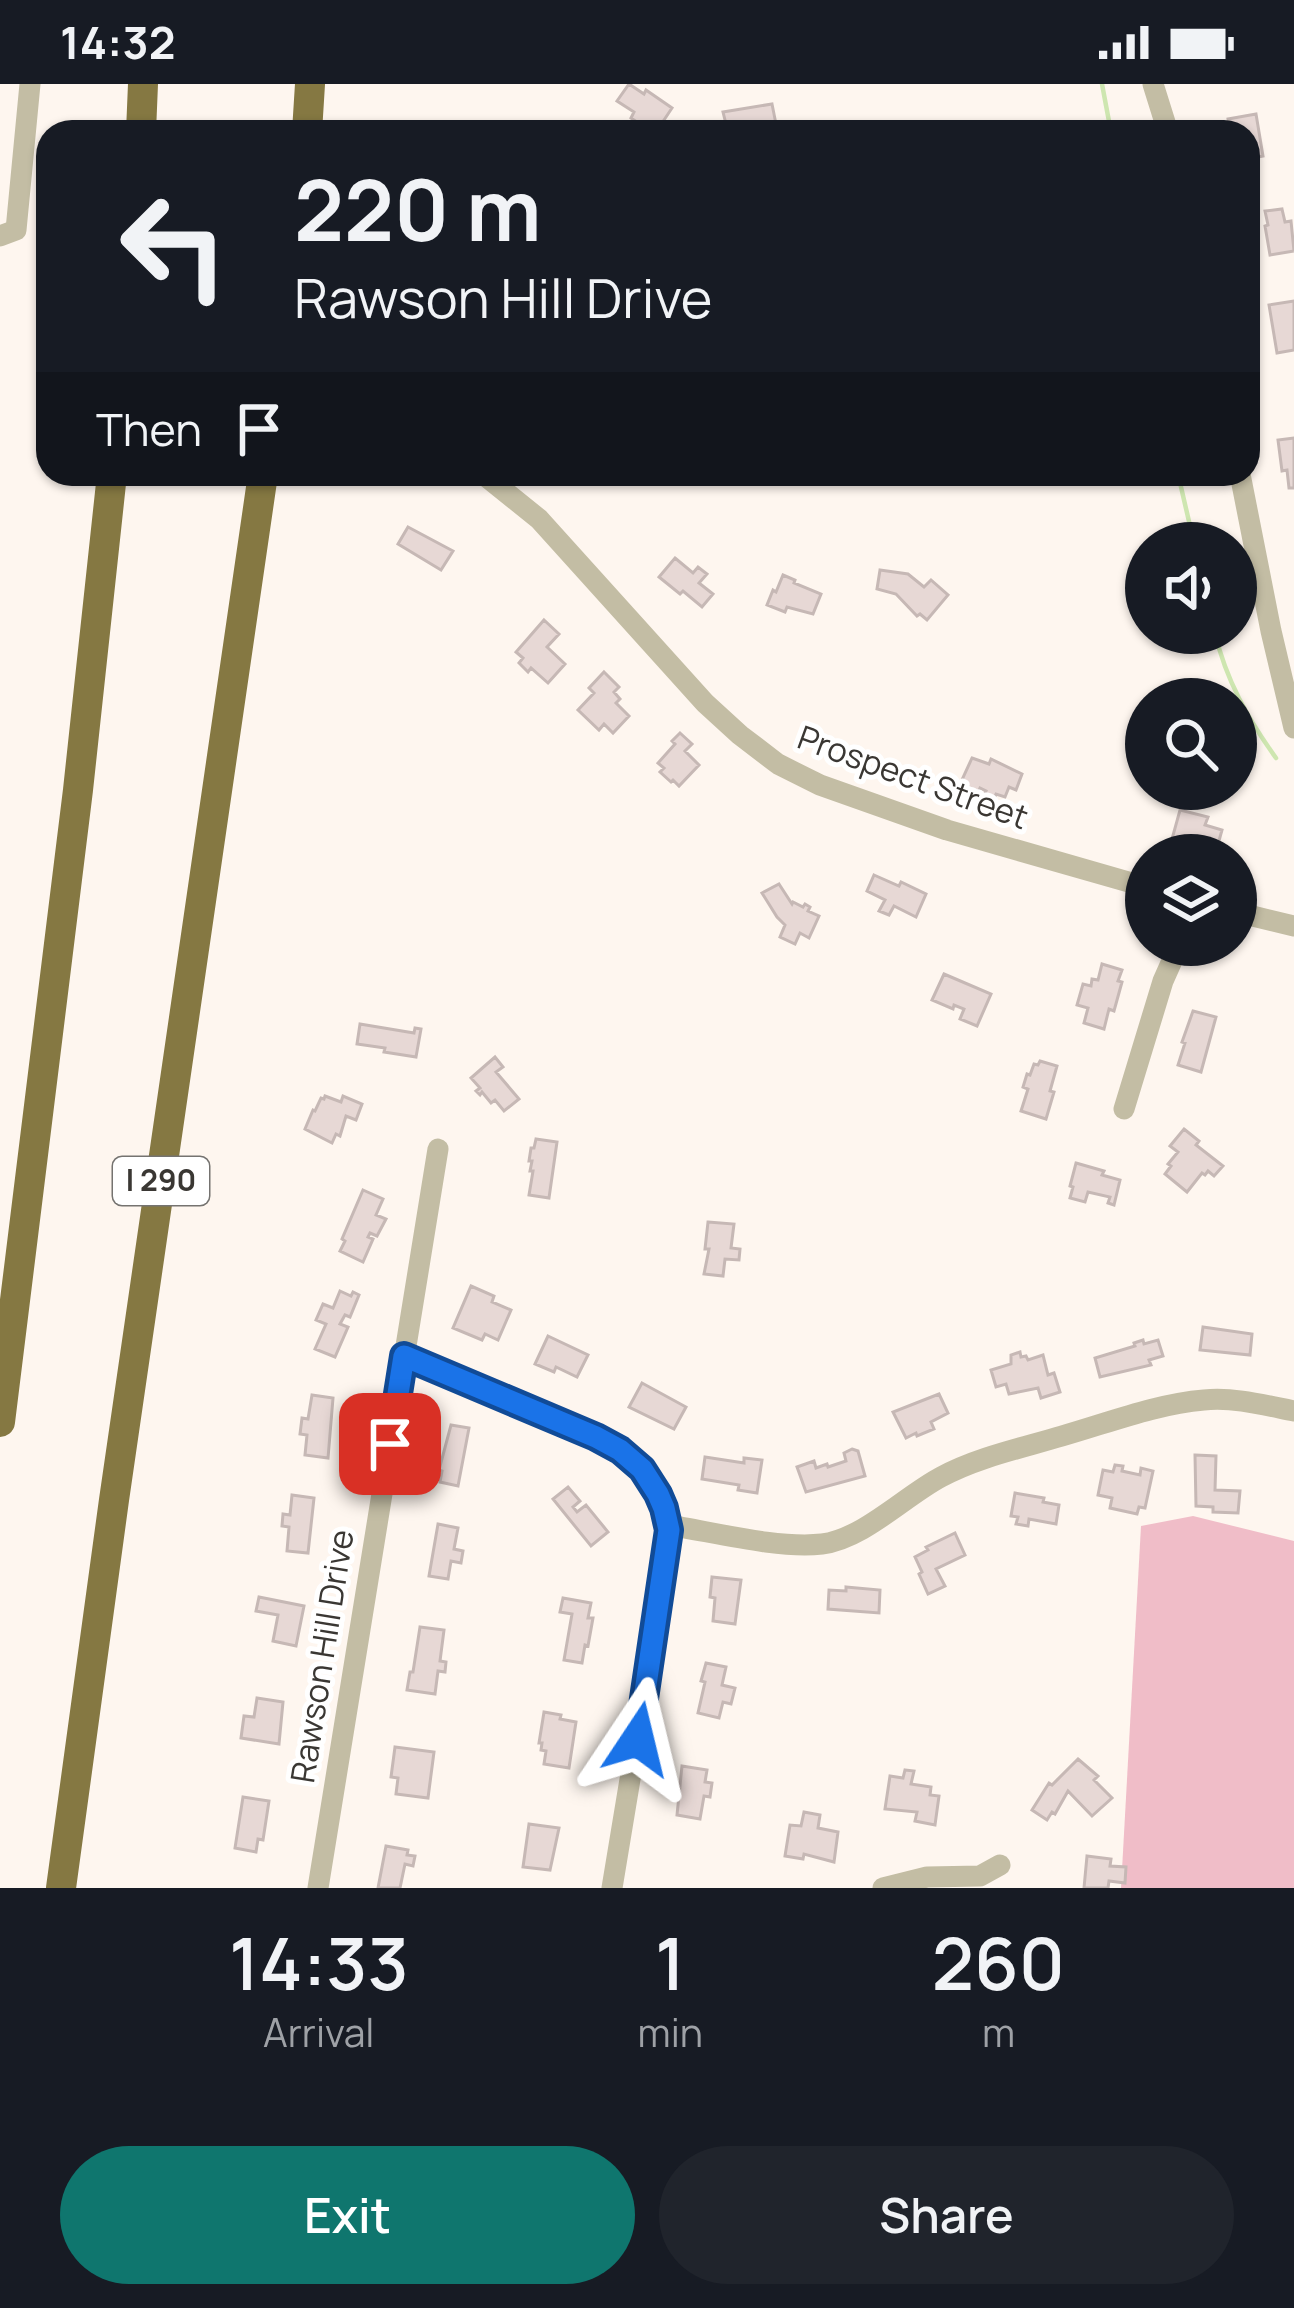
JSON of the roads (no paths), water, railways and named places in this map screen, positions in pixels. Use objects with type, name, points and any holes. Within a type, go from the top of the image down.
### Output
[{"type":"highway","points":[[142,120],[143,84]]},
{"type":"highway","points":[[308,120],[310,84]]},
{"type":"highway","points":[[0,1422],[111,486]]},
{"type":"highway","name":"I 290","points":[[61,1888],[260,486]]},
{"type":"street","points":[[0,236],[16,230],[30,84]]},
{"type":"street","points":[[1153,84],[1164,120]]},
{"type":"street","name":"Prospect Street","points":[[499,486],[539,519],[705,703],[778,764],[879,807],[1125,881]]},
{"type":"street","points":[[1243,486],[1289,683],[1294,728]]},
{"type":"street","points":[[1257,917],[1294,926]]},
{"type":"street","points":[[1124,1109],[1169,966]]},
{"type":"street","name":"Rawson Hill Drive","points":[[318,1888],[438,1150]]},
{"type":"street","points":[[404,1356],[620,1450],[649,1479],[664,1508],[666,1562],[612,1888]]},
{"type":"street","points":[[668,1525],[823,1544],[870,1523],[953,1470],[1148,1411],[1207,1399],[1294,1412]]},
{"type":"street","points":[[884,1888],[927,1877],[980,1876],[1000,1865]]},
{"type":"waterway","points":[[1102,84],[1109,120]]},
{"type":"waterway","points":[[1181,486],[1189,522]]},
{"type":"waterway","points":[[1221,654],[1239,698],[1276,758]]}]
